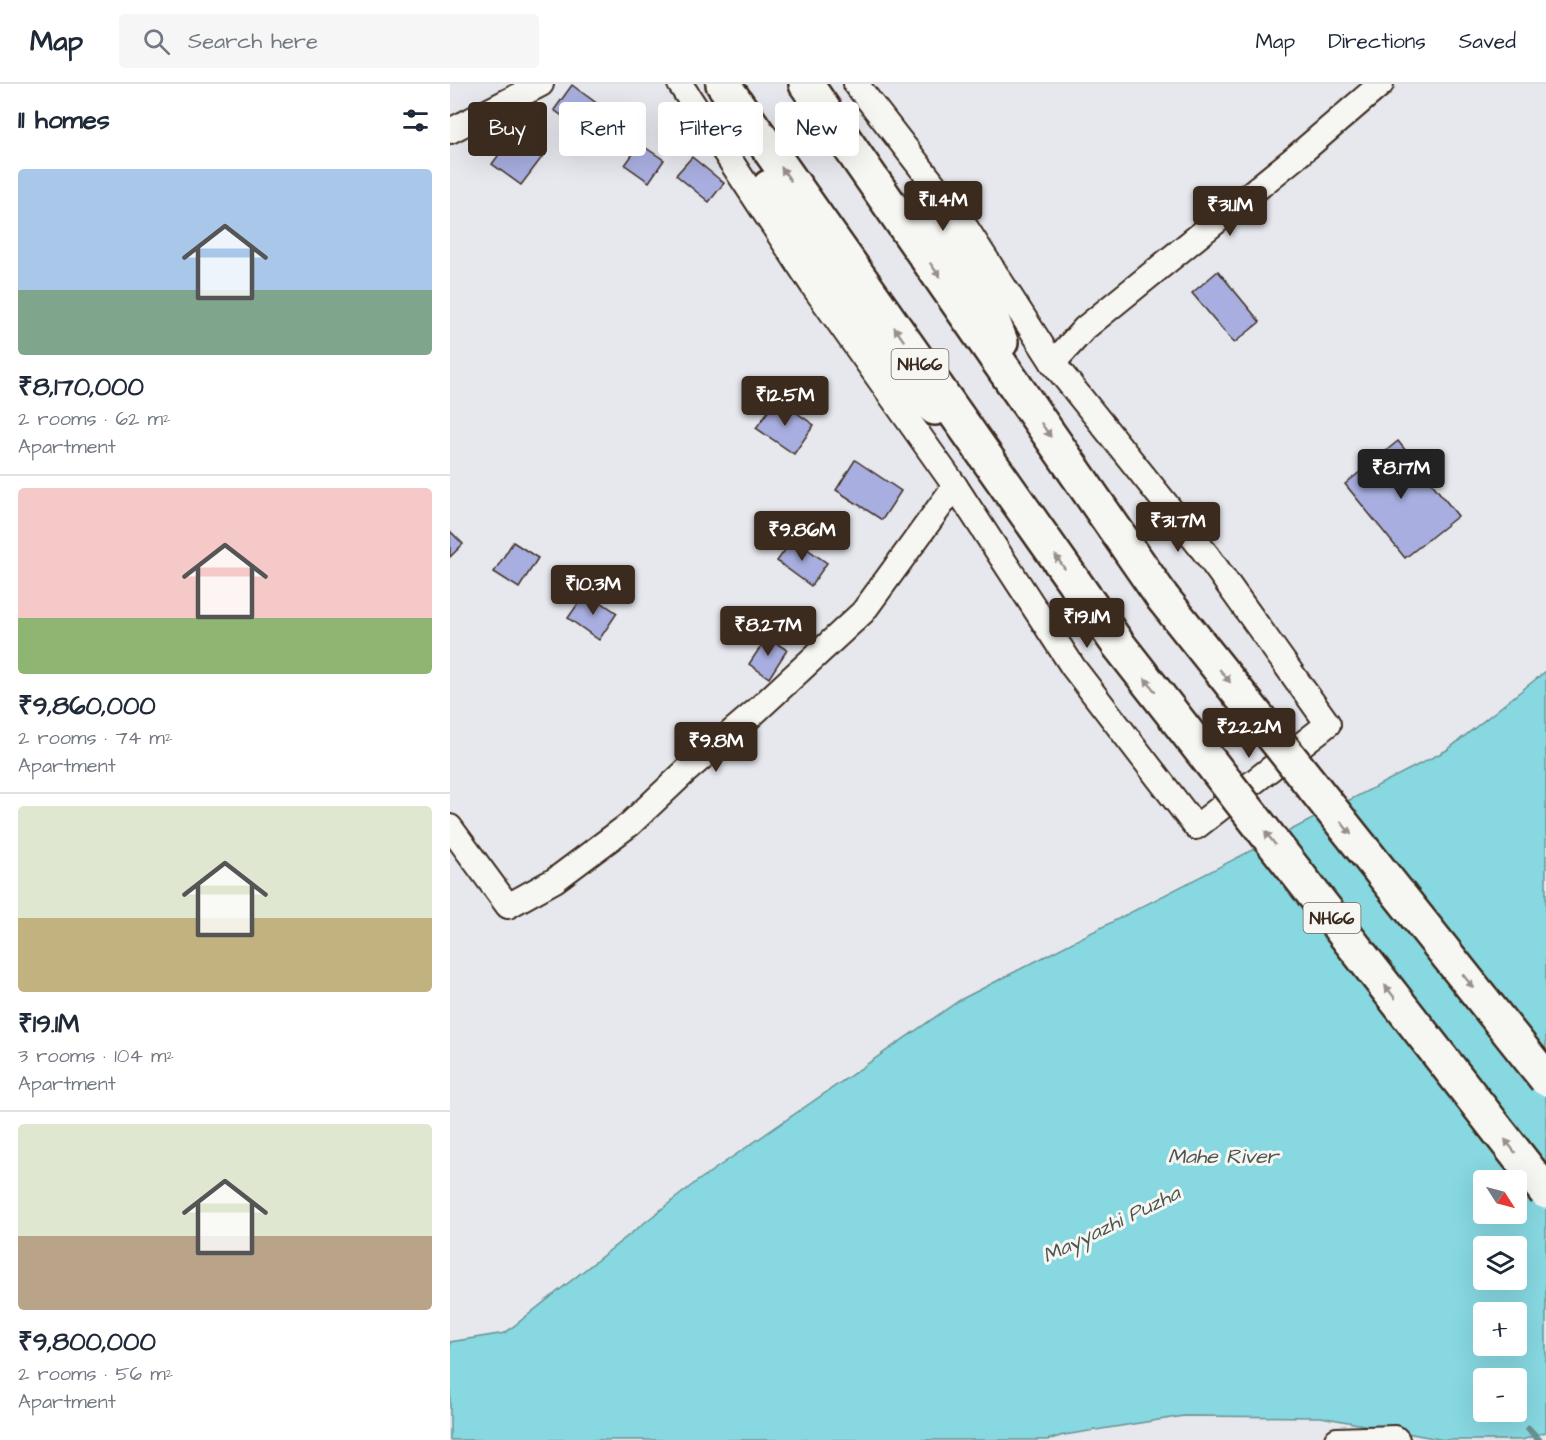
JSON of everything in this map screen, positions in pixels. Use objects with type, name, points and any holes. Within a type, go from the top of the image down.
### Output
[{"type":"highway","points":[[702,84],[883,361],[981,450]]},
{"type":"highway","name":"NH66","points":[[723,84],[1118,644],[1546,1192]]},
{"type":"highway","points":[[806,84],[1162,597],[1546,1078]]},
{"type":"highway","points":[[826,84],[982,293],[1023,396]]},
{"type":"street","points":[[450,131],[541,84]]},
{"type":"street","points":[[681,84],[813,286],[955,486],[1073,667],[1196,827],[1328,724],[1207,555],[1053,363],[959,217],[856,84]]},
{"type":"street","points":[[1053,363],[1085,328],[1297,156],[1381,84]]},
{"type":"street","points":[[450,827],[508,906],[555,880],[630,824],[863,612],[955,486]]},
{"type":"street","points":[[1337,1440],[1395,1438],[1397,1440]]},
{"type":"water","name":"Mahe River","points":[[1546,671],[1546,1432],[1522,1440],[1444,1440],[1321,1417],[1184,1416],[1064,1435],[1047,1440],[450,1440],[450,1342],[505,1333],[696,1182],[960,1000],[1447,750]]},
{"type":"building","points":[[572,85],[595,102],[560,102]]},
{"type":"building","points":[[559,103],[559,114],[554,110]]},
{"type":"building","points":[[646,148],[664,160],[649,182],[625,165],[631,156],[646,156]]},
{"type":"building","points":[[498,156],[543,156],[521,185],[492,164]]},
{"type":"building","points":[[692,157],[724,183],[709,202],[676,175]]},
{"type":"building","points":[[1218,271],[1260,322],[1234,343],[1192,293]]},
{"type":"building","points":[[777,399],[814,425],[794,454],[756,428]]},
{"type":"building","points":[[1398,441],[1458,516],[1405,558],[1345,484]]},
{"type":"building","points":[[855,460],[901,491],[882,520],[836,490]]},
{"type":"building","points":[[450,531],[463,544],[450,557]]},
{"type":"building","points":[[793,539],[827,563],[811,586],[777,561]]},
{"type":"building","points":[[513,542],[538,558],[519,588],[494,572]]},
{"type":"building","points":[[586,592],[617,613],[599,640],[568,618]]},
{"type":"building","points":[[767,637],[787,650],[769,678],[749,664]]},
{"type":"waterway","points":[[1529,1429],[1539,1440]]},
{"type":"water label","name":"Mayyazhi Puzha","points":[[1111,1224]]}]
